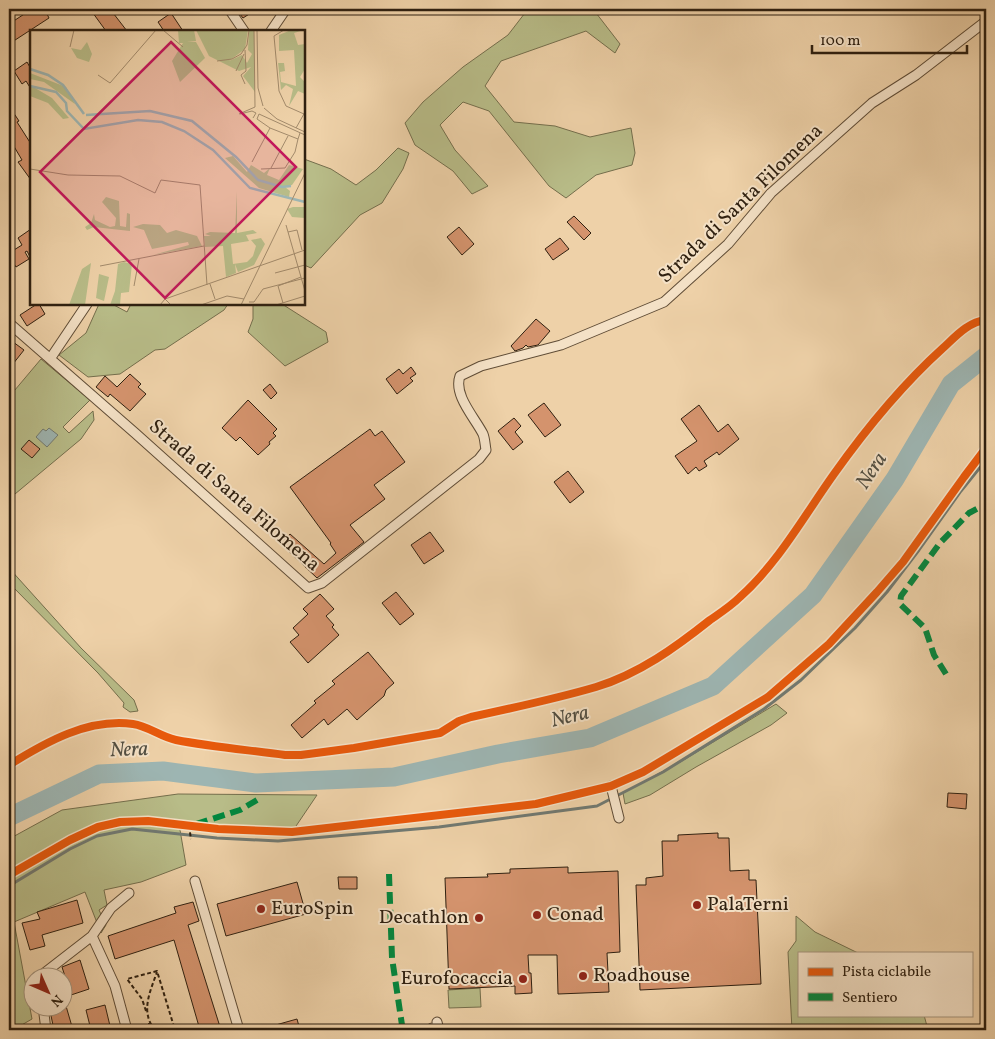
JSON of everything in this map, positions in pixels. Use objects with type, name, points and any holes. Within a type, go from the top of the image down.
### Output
[{"type":"street","points":[[229,9],[243,30]]},
{"type":"street","points":[[272,30],[286,9]]},
{"type":"street","name":"Strada di Santa Filomena","points":[[9,323],[308,588],[315,586],[322,583],[479,459],[486,450],[484,436],[462,397],[457,382],[460,376],[481,366],[561,345],[664,302],[728,244],[771,193],[872,103],[916,75],[986,21]]},
{"type":"street","points":[[50,359],[86,305]]},
{"type":"street","points":[[611,786],[619,818]]},
{"type":"street","points":[[195,881],[239,1030]]},
{"type":"street","points":[[54,966],[92,936],[110,908],[129,893]]},
{"type":"street","points":[[92,936],[116,986],[127,1030]]},
{"type":"street","points":[[44,1016],[46,1030]]},
{"type":"path","points":[[180,825],[189,828],[199,827]]},
{"type":"path","points":[[189,828],[192,844]]},
{"type":"path","points":[[149,1030],[149,1022],[142,999],[127,979],[157,971]]},
{"type":"path","points":[[146,1011],[148,998],[157,971]]},
{"type":"path","points":[[157,971],[175,1030]]},
{"type":"path","points":[[149,1022],[155,1030]]},
{"type":"green space","points":[[528,9],[593,9],[620,44],[615,53],[586,31],[501,61],[485,86],[514,122],[555,126],[590,137],[631,128],[635,153],[632,165],[596,175],[566,198],[549,186],[489,111],[463,102],[440,125],[455,150],[488,186],[472,194],[453,171],[415,145],[405,123],[423,102],[463,67],[508,35]]},
{"type":"green space","points":[[398,148],[409,153],[403,169],[382,203],[360,215],[311,268],[305,265],[305,159],[331,169],[356,185],[376,170]]},
{"type":"green space","points":[[99,305],[114,305],[127,312],[130,305],[227,305],[224,310],[165,349],[155,350],[120,374],[88,377],[59,355],[86,333]]},
{"type":"green space","points":[[253,305],[284,305],[326,332],[328,342],[285,366],[248,332],[253,319]]},
{"type":"green space","points":[[41,359],[90,400],[63,427],[69,433],[93,411],[94,420],[81,439],[9,499],[9,397]]},
{"type":"green space","points":[[9,568],[81,648],[134,700],[138,711],[130,712],[123,707],[124,703],[98,673],[9,583]]},
{"type":"green space","points":[[776,704],[787,713],[771,725],[650,795],[625,804],[623,793],[682,761]]},
{"type":"green space","points":[[178,794],[317,795],[292,832],[172,824],[180,830],[186,865],[141,882],[104,890],[107,905],[99,910],[106,925],[101,933],[85,892],[14,922],[22,966],[22,1016],[31,1016],[32,1019],[13,1030],[9,1030],[9,839],[62,810]]},
{"type":"green space","points":[[796,916],[815,932],[856,952],[798,952],[798,1016],[924,1016],[928,1030],[792,1030],[788,952],[796,941]]},
{"type":"green space","points":[[480,988],[481,1007],[449,1008],[448,990]]},
{"type":"water","points":[[49,428],[58,435],[47,447],[36,437],[43,429],[46,431]]},
{"type":"building","points":[[32,9],[56,9],[47,14],[49,18],[9,44],[9,24]]},
{"type":"building","points":[[90,9],[110,9],[126,30],[105,30]]},
{"type":"building","points":[[236,9],[257,9],[243,18]]},
{"type":"building","points":[[171,13],[182,30],[163,30],[158,22]]},
{"type":"building","points":[[27,62],[30,67],[30,87],[26,81],[22,84],[14,71]]},
{"type":"building","points":[[9,106],[30,142],[30,179],[18,162],[22,160],[9,138]]},
{"type":"building","points":[[574,216],[591,233],[584,240],[567,222]]},
{"type":"building","points":[[459,227],[474,244],[462,255],[447,237]]},
{"type":"building","points":[[30,230],[30,257],[27,251],[25,252],[29,259],[16,267],[9,253],[22,245],[18,238]]},
{"type":"building","points":[[560,238],[569,249],[553,260],[545,249]]},
{"type":"building","points":[[35,305],[40,305],[45,314],[27,326],[20,315]]},
{"type":"building","points":[[536,319],[550,331],[538,345],[528,347],[526,345],[515,351],[511,346]]},
{"type":"building","points":[[9,339],[24,350],[9,369]]},
{"type":"building","points":[[411,367],[416,374],[410,378],[413,381],[397,394],[386,379],[399,369],[403,374]]},
{"type":"building","points":[[130,374],[141,384],[138,387],[146,394],[130,411],[110,394],[108,397],[96,387],[105,376],[117,387]]},
{"type":"building","points":[[270,384],[277,393],[271,399],[263,390]]},
{"type":"building","points":[[248,400],[277,429],[273,433],[276,436],[258,455],[240,437],[236,441],[222,428]]},
{"type":"building","points":[[544,403],[561,425],[545,437],[528,415]]},
{"type":"building","points":[[699,405],[718,432],[728,424],[739,439],[719,455],[717,452],[704,461],[707,466],[699,471],[696,467],[688,474],[675,456],[697,441],[681,419]]},
{"type":"building","points":[[514,418],[521,426],[515,432],[523,442],[513,450],[498,431]]},
{"type":"building","points":[[370,429],[375,436],[382,431],[405,462],[374,485],[385,499],[350,525],[364,542],[317,578],[281,544],[290,534],[324,564],[336,553],[331,543],[290,487]]},
{"type":"building","points":[[29,440],[40,449],[32,458],[21,449]]},
{"type":"building","points":[[568,471],[584,492],[570,503],[554,482]]},
{"type":"building","points":[[430,532],[444,551],[424,564],[411,545]]},
{"type":"building","points":[[396,592],[414,614],[400,625],[382,603]]},
{"type":"building","points":[[320,594],[334,609],[326,616],[334,625],[332,627],[339,635],[308,663],[290,642],[299,635],[293,628],[308,614],[303,609]]},
{"type":"building","points":[[368,652],[394,683],[386,690],[384,696],[357,720],[347,709],[328,725],[324,719],[302,738],[291,725],[316,703],[314,701],[335,684],[332,681]]},
{"type":"building","points":[[948,793],[967,794],[966,809],[947,807]]},
{"type":"building","name":"PalaTerni","points":[[718,833],[718,838],[729,838],[730,871],[749,870],[749,880],[756,880],[761,984],[640,990],[636,885],[646,885],[646,878],[663,876],[662,841],[678,841],[678,835]]},
{"type":"building","points":[[568,867],[568,873],[618,871],[620,952],[607,953],[609,992],[558,994],[557,955],[528,955],[532,993],[515,994],[515,986],[449,989],[445,878],[488,877],[487,874],[510,873],[510,869]]},
{"type":"building","points":[[338,877],[357,877],[357,889],[339,889]]},
{"type":"building","name":"EuroSpin","points":[[297,882],[306,914],[226,936],[217,904]]},
{"type":"building","points":[[77,900],[83,923],[42,935],[45,946],[30,950],[22,923],[40,919],[37,912]]},
{"type":"building","points":[[193,902],[199,921],[188,925],[221,1030],[200,1030],[174,940],[115,959],[108,936],[176,913],[174,907]]},
{"type":"building","points":[[80,960],[89,989],[72,995],[72,966],[65,966]]},
{"type":"building","points":[[105,1005],[111,1030],[91,1030],[86,1010]]},
{"type":"building","points":[[51,1016],[69,1016],[73,1030],[54,1030]]},
{"type":"building","points":[[297,1019],[300,1030],[265,1030],[265,1028]]},
{"type":"waterway","name":"Nera","points":[[9,817],[99,774],[163,771],[256,783],[394,777],[498,754],[590,738],[713,686],[813,595],[895,479],[951,384],[986,356]]},
{"type":"waterway","points":[[9,886],[70,849],[97,836],[132,829],[217,838],[278,841],[439,827],[597,806],[663,772],[764,709],[801,680],[855,628],[887,592],[986,460]]},
{"type":"marked path","points":[[946,674],[934,655],[925,628],[900,604],[901,596],[940,543],[969,513],[986,504]]},
{"type":"marked path","points":[[196,824],[240,810],[257,800]]},
{"type":"marked path","points":[[389,874],[392,958],[404,1029]]},
{"type":"cycle path","points":[[9,765],[53,740],[68,734],[84,728],[116,723],[139,725],[176,740],[285,755],[301,755],[354,748],[440,733],[459,721],[471,717],[596,687],[627,675],[656,659],[684,640],[733,603],[754,583],[779,554],[834,474],[899,392],[958,334],[968,327],[986,320]]},
{"type":"cycle path","points":[[9,875],[70,840],[98,827],[120,822],[148,821],[218,829],[292,832],[536,804],[611,786],[643,772],[768,697],[829,644],[903,562],[986,448]]},
{"type":"place","name":"PalaTerni","points":[[697,905]]},
{"type":"place","name":"EuroSpin","points":[[261,909]]},
{"type":"place","name":"Conad","points":[[537,915]]},
{"type":"place","name":"Decathlon","points":[[479,918]]},
{"type":"place","name":"Roadhouse","points":[[583,976]]},
{"type":"place","name":"Eurofocaccia","points":[[523,979]]}]
